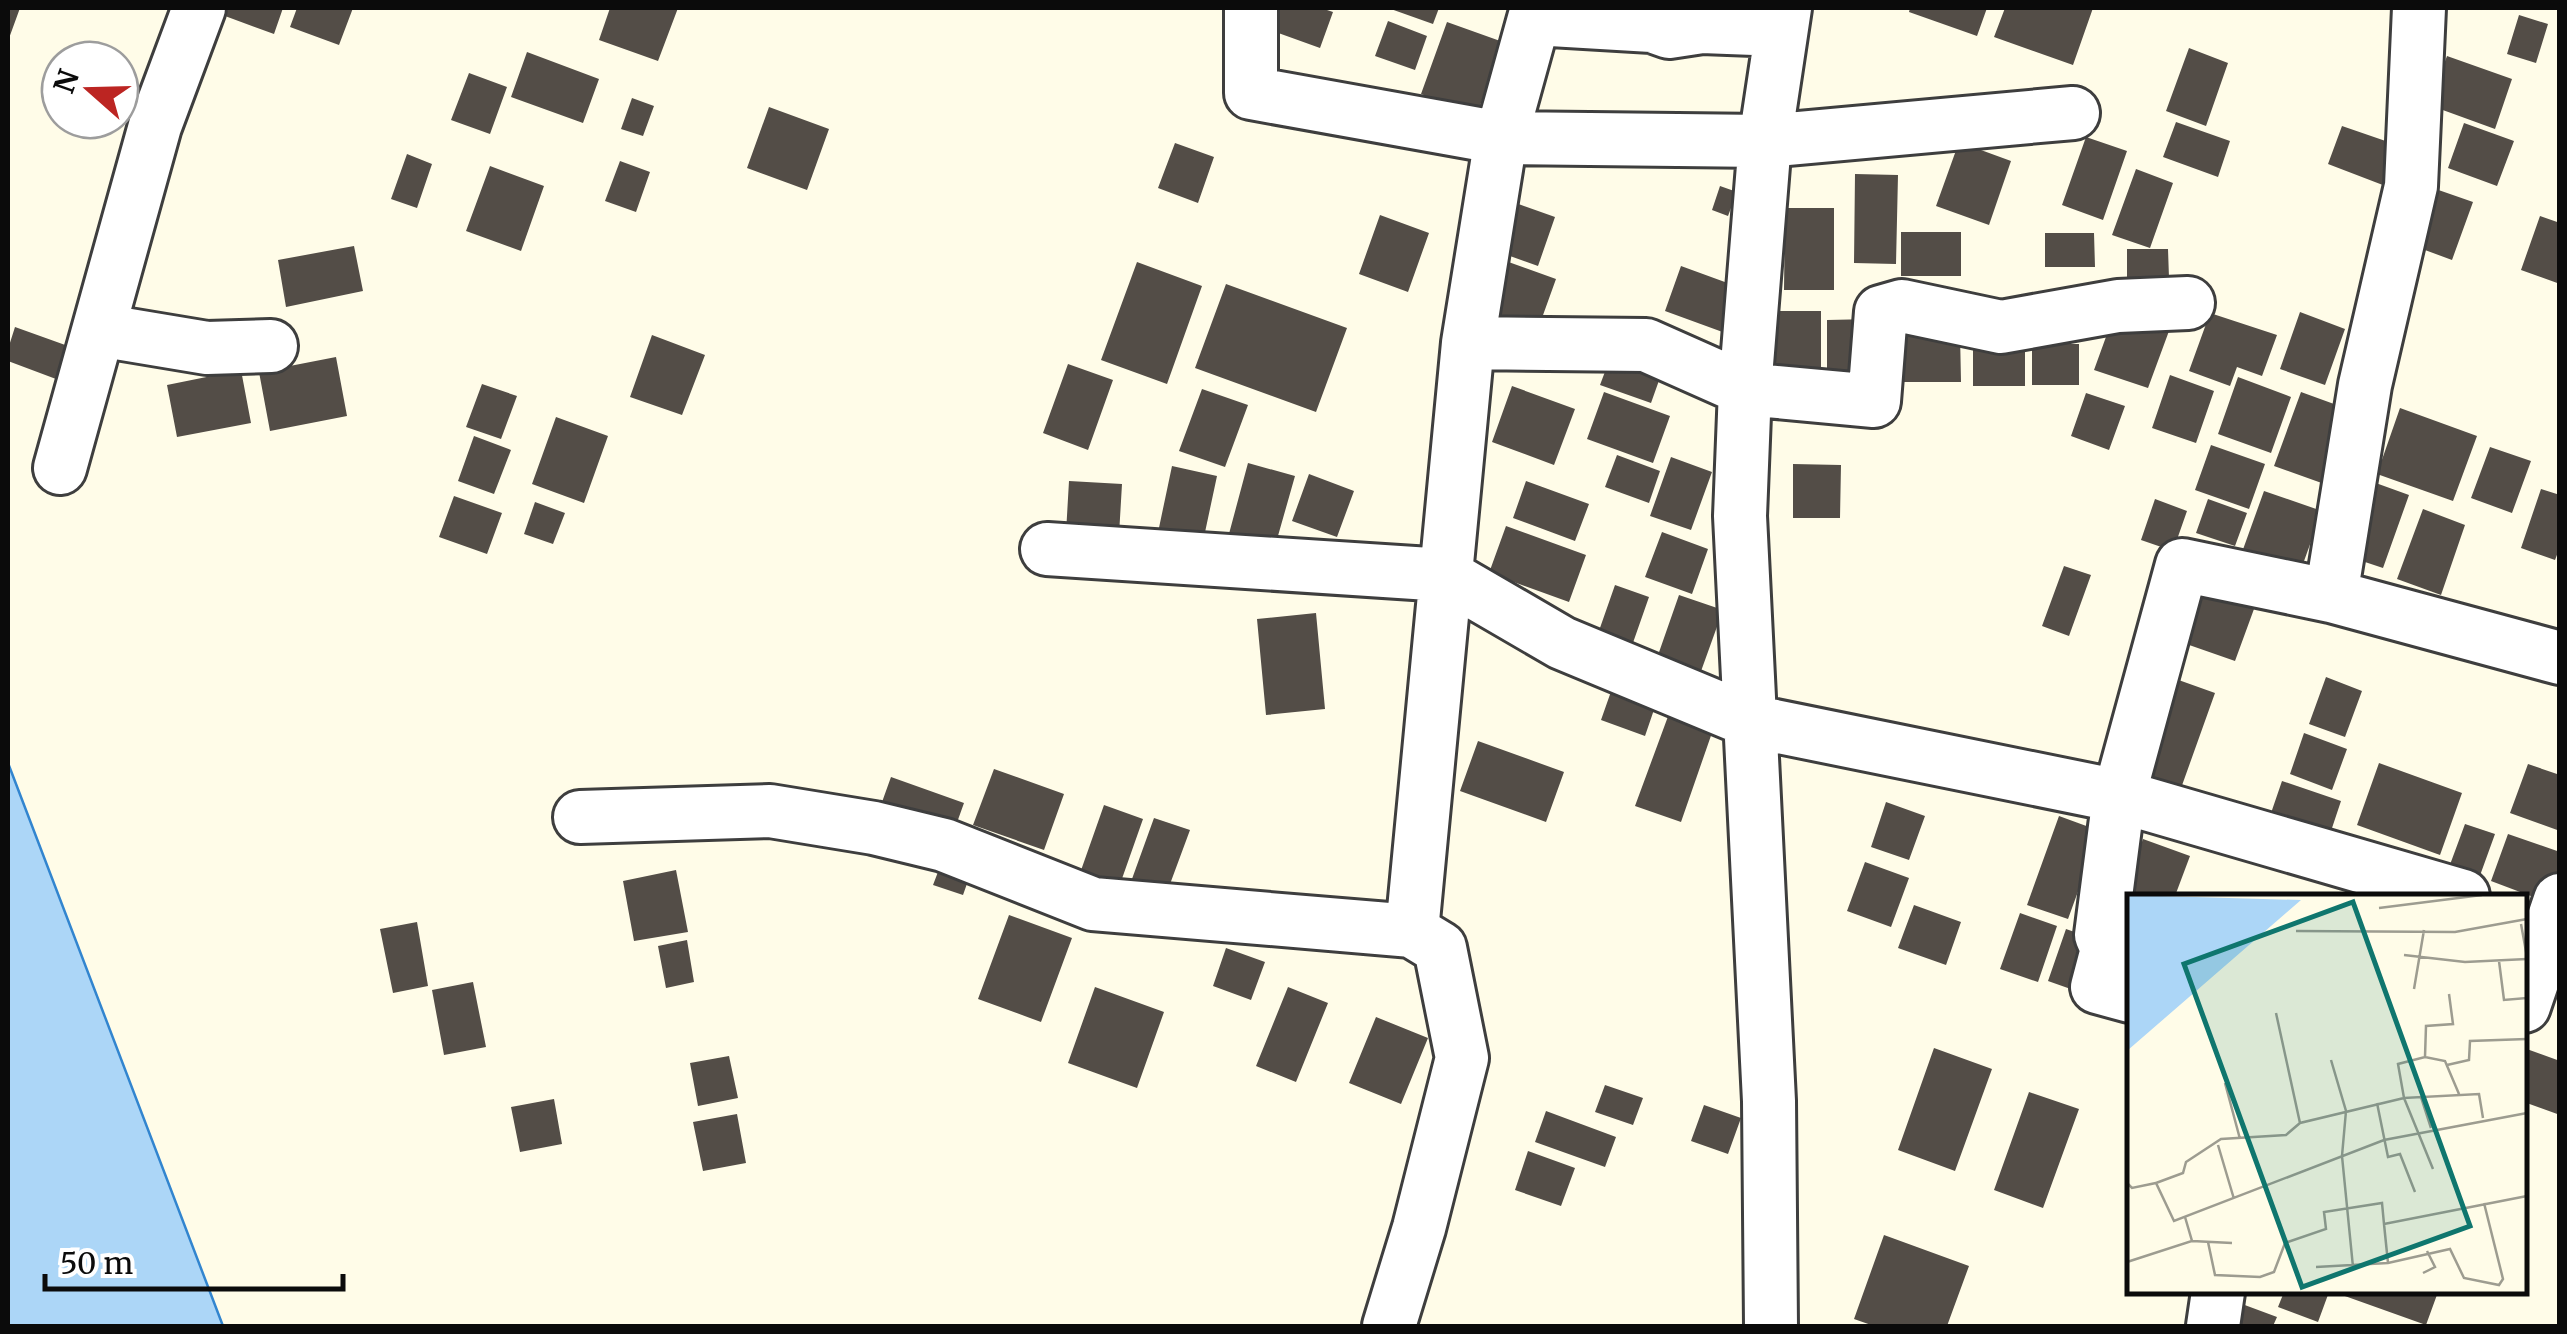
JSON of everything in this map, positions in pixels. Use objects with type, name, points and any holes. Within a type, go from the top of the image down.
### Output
[{"type":"street","points":[[60,468],[155,126],[198,8]]},
{"type":"street","points":[[1250,8],[1250,92],[1501,138],[1765,141],[2072,113]]},
{"type":"street","points":[[2331,596],[2365,386],[2411,186],[2420,8]]},
{"type":"street","points":[[1412,930],[1468,343],[1501,138],[1536,13],[1652,26],[1669,32],[1783,19],[1765,141],[1745,389],[1740,516],[1768,1101],[1771,1326]]},
{"type":"street","points":[[1468,343],[1646,345],[1745,389],[1874,401],[1881,312],[1902,306],[2000,326],[2118,306],[2188,303]]},
{"type":"street","points":[[98,330],[206,348],[270,346]]},
{"type":"street","points":[[1047,550],[1445,576],[1562,643],[1750,721],[2119,796],[2456,894]]},
{"type":"street","points":[[2127,995],[2097,987],[2107,949],[2101,935],[2119,796],[2182,565],[2331,596],[2560,658]]},
{"type":"street","points":[[580,817],[770,811],[874,828],[944,845],[1093,904],[1412,930],[1440,948],[1462,1058],[1419,1228],[1389,1326]]},
{"type":"street","points":[[2527,993],[2546,912]]},
{"type":"street","points":[[2213,1326],[2218,1294]]},
{"type":"water","points":[[8,763],[223,1326],[8,1326]]},
{"type":"building","points":[[8,8],[20,8],[8,41]]},
{"type":"building","points":[[228,8],[283,8],[274,34],[225,16]]},
{"type":"building","points":[[297,8],[353,8],[339,45],[290,27]]},
{"type":"building","points":[[610,8],[678,8],[658,61],[599,40]]},
{"type":"building","points":[[1270,8],[1321,8],[1333,12],[1320,48],[1262,27]]},
{"type":"building","points":[[1388,8],[1439,8],[1433,24]]},
{"type":"building","points":[[1910,8],[1987,8],[1977,36],[1909,12]]},
{"type":"building","points":[[2005,8],[2093,8],[2073,65],[1994,37]]},
{"type":"building","points":[[2519,15],[2548,24],[2536,63],[2507,54]]},
{"type":"building","points":[[1388,21],[1427,36],[1415,70],[1375,56]]},
{"type":"building","points":[[1447,22],[1503,42],[1477,114],[1421,94]]},
{"type":"building","points":[[2189,48],[2228,63],[2206,126],[2166,111]]},
{"type":"building","points":[[527,52],[599,79],[583,123],[511,97]]},
{"type":"building","points":[[2447,56],[2512,79],[2495,129],[2429,105]]},
{"type":"building","points":[[469,73],[507,87],[490,134],[451,120]]},
{"type":"building","points":[[632,98],[654,106],[643,136],[621,129]]},
{"type":"building","points":[[769,107],[829,129],[807,190],[747,168]]},
{"type":"building","points":[[2176,122],[2230,141],[2218,177],[2163,157]]},
{"type":"building","points":[[2464,123],[2514,141],[2497,186],[2448,168]]},
{"type":"building","points":[[2342,126],[2403,147],[2388,187],[2328,164]]},
{"type":"building","points":[[2086,137],[2127,151],[2103,220],[2062,205]]},
{"type":"building","points":[[1959,142],[2011,161],[1989,225],[1936,206]]},
{"type":"building","points":[[1175,143],[1214,157],[1198,203],[1158,188]]},
{"type":"building","points":[[407,154],[432,164],[417,208],[391,199]]},
{"type":"building","points":[[620,161],[650,172],[636,212],[605,201]]},
{"type":"building","points":[[490,166],[544,186],[521,251],[466,231]]},
{"type":"building","points":[[2136,169],[2173,183],[2150,248],[2112,235]]},
{"type":"building","points":[[1855,174],[1898,175],[1896,264],[1854,263]]},
{"type":"building","points":[[1720,186],[1737,192],[1728,216],[1712,210]]},
{"type":"building","points":[[2427,186],[2473,202],[2452,260],[2406,243]]},
{"type":"building","points":[[1513,202],[1555,217],[1538,266],[1496,251]]},
{"type":"building","points":[[1785,208],[1834,208],[1834,290],[1784,290]]},
{"type":"building","points":[[1380,215],[1429,233],[1408,292],[1359,274]]},
{"type":"building","points":[[2540,216],[2560,223],[2560,284],[2521,270]]},
{"type":"building","points":[[1901,232],[1961,232],[1961,276],[1901,276]]},
{"type":"building","points":[[2045,233],[2094,233],[2095,267],[2045,267]]},
{"type":"building","points":[[354,246],[363,291],[286,307],[278,260]]},
{"type":"building","points":[[2127,249],[2168,249],[2169,278],[2127,278]]},
{"type":"building","points":[[1503,260],[1556,279],[1538,329],[1485,309]]},
{"type":"building","points":[[1137,262],[1202,286],[1167,384],[1101,360]]},
{"type":"building","points":[[1681,266],[1744,289],[1728,334],[1665,311]]},
{"type":"building","points":[[1226,284],[1347,328],[1316,412],[1195,368]]},
{"type":"building","points":[[1759,311],[1821,311],[1821,378],[1759,378]]},
{"type":"building","points":[[2115,312],[2169,331],[2148,388],[2094,370]]},
{"type":"building","points":[[2300,312],[2345,329],[2325,385],[2280,369]]},
{"type":"building","points":[[2210,313],[2277,335],[2262,376],[2237,367],[2230,386],[2189,371]]},
{"type":"building","points":[[1872,319],[1872,382],[1827,382],[1827,320]]},
{"type":"building","points":[[15,327],[68,346],[56,379],[8,361]]},
{"type":"building","points":[[1893,333],[1960,333],[1961,382],[1893,382]]},
{"type":"building","points":[[652,335],[705,355],[682,415],[630,397]]},
{"type":"building","points":[[2032,344],[2079,344],[2079,385],[2032,385]]},
{"type":"building","points":[[1973,346],[2025,346],[2025,386],[1973,386]]},
{"type":"building","points":[[1612,353],[1662,372],[1651,403],[1600,385]]},
{"type":"building","points":[[336,357],[347,416],[270,431],[259,372]]},
{"type":"building","points":[[1068,364],[1113,380],[1088,450],[1043,433]]},
{"type":"building","points":[[241,370],[251,423],[177,437],[167,385]]},
{"type":"building","points":[[2170,375],[2214,391],[2196,443],[2152,428]]},
{"type":"building","points":[[2238,377],[2291,397],[2271,453],[2218,434]]},
{"type":"building","points":[[482,384],[517,396],[501,439],[466,427]]},
{"type":"building","points":[[1512,386],[1575,409],[1554,465],[1492,442]]},
{"type":"building","points":[[1202,389],[1248,405],[1225,467],[1179,451]]},
{"type":"building","points":[[1604,392],[1670,416],[1653,463],[1587,439]]},
{"type":"building","points":[[2301,392],[2356,412],[2330,486],[2274,466]]},
{"type":"building","points":[[2086,393],[2125,406],[2109,450],[2071,436]]},
{"type":"building","points":[[2400,408],[2477,436],[2453,501],[2377,474]]},
{"type":"building","points":[[556,417],[608,436],[584,503],[532,484]]},
{"type":"building","points":[[474,436],[511,450],[494,494],[458,481]]},
{"type":"building","points":[[2211,445],[2265,464],[2249,509],[2195,490]]},
{"type":"building","points":[[2490,447],[2531,461],[2512,513],[2471,498]]},
{"type":"building","points":[[1617,455],[1660,471],[1649,503],[1605,487]]},
{"type":"building","points":[[1671,457],[1712,472],[1691,530],[1650,516]]},
{"type":"building","points":[[1248,463],[1295,476],[1272,557],[1226,545]]},
{"type":"building","points":[[1793,464],[1841,465],[1840,518],[1793,518]]},
{"type":"building","points":[[1172,466],[1217,476],[1201,551],[1156,542]]},
{"type":"building","points":[[1309,474],[1354,491],[1337,537],[1292,521]]},
{"type":"building","points":[[1069,481],[1122,484],[1119,535],[1066,533]]},
{"type":"building","points":[[1526,481],[1589,504],[1575,541],[1513,518]]},
{"type":"building","points":[[2373,482],[2409,495],[2383,568],[2347,556]]},
{"type":"building","points":[[2541,489],[2560,495],[2560,547],[2555,560],[2521,548]]},
{"type":"building","points":[[2264,491],[2322,511],[2299,575],[2241,555]]},
{"type":"building","points":[[454,496],[502,513],[487,554],[439,537]]},
{"type":"building","points":[[2155,499],[2187,511],[2173,551],[2141,540]]},
{"type":"building","points":[[2208,499],[2247,513],[2235,546],[2196,533]]},
{"type":"building","points":[[535,502],[565,513],[553,544],[524,534]]},
{"type":"building","points":[[2423,509],[2465,525],[2441,595],[2397,579]]},
{"type":"building","points":[[1506,526],[1586,555],[1569,602],[1489,573]]},
{"type":"building","points":[[1662,532],[1708,549],[1692,594],[1645,577]]},
{"type":"building","points":[[2064,566],[2091,575],[2069,636],[2042,626]]},
{"type":"building","points":[[1615,585],[1649,597],[1628,657],[1594,645]]},
{"type":"building","points":[[2191,587],[2254,609],[2235,661],[2172,639]]},
{"type":"building","points":[[1679,595],[1723,610],[1700,674],[1657,658]]},
{"type":"building","points":[[1316,613],[1325,709],[1266,715],[1257,619]]},
{"type":"building","points":[[2326,677],[2362,691],[2345,737],[2309,724]]},
{"type":"building","points":[[2173,678],[2215,693],[2180,791],[2138,775]]},
{"type":"building","points":[[1614,683],[1658,698],[1645,736],[1601,720]]},
{"type":"building","points":[[1670,711],[1714,727],[1681,822],[1635,806]]},
{"type":"building","points":[[2304,733],[2347,749],[2332,790],[2290,774]]},
{"type":"building","points":[[1478,741],[1564,772],[1546,822],[1460,791]]},
{"type":"building","points":[[2379,763],[2462,793],[2440,855],[2357,825]]},
{"type":"building","points":[[2528,764],[2560,775],[2560,831],[2510,813]]},
{"type":"building","points":[[994,769],[1064,794],[1044,850],[973,825]]},
{"type":"building","points":[[891,777],[964,803],[950,842],[877,816]]},
{"type":"building","points":[[2282,781],[2341,801],[2329,837],[2270,816]]},
{"type":"building","points":[[1886,802],[1925,816],[1909,860],[1871,847]]},
{"type":"building","points":[[1104,805],[1143,819],[1118,890],[1079,876]]},
{"type":"building","points":[[2059,816],[2100,831],[2068,919],[2027,905]]},
{"type":"building","points":[[1154,818],[1190,830],[1163,903],[1128,890]]},
{"type":"building","points":[[2465,824],[2495,834],[2478,881],[2448,870]]},
{"type":"building","points":[[2508,834],[2560,852],[2560,866],[2547,902],[2491,881]]},
{"type":"building","points":[[2143,839],[2190,856],[2176,894],[2127,894],[2127,928],[2113,923]]},
{"type":"building","points":[[946,851],[975,861],[963,895],[933,885]]},
{"type":"building","points":[[1865,862],[1909,878],[1891,927],[1847,911]]},
{"type":"building","points":[[676,870],[688,932],[634,941],[623,881]]},
{"type":"building","points":[[1914,905],[1961,922],[1946,965],[1898,948]]},
{"type":"building","points":[[2020,913],[2057,926],[2038,982],[2000,969]]},
{"type":"building","points":[[1009,915],[1072,938],[1041,1022],[978,999]]},
{"type":"building","points":[[417,922],[428,986],[393,993],[380,929]]},
{"type":"building","points":[[2066,929],[2100,941],[2082,993],[2048,981]]},
{"type":"building","points":[[687,940],[694,982],[666,988],[658,946]]},
{"type":"building","points":[[1226,948],[1265,962],[1251,1000],[1213,986]]},
{"type":"building","points":[[473,982],[486,1047],[444,1055],[432,990]]},
{"type":"building","points":[[1095,987],[1164,1012],[1137,1088],[1068,1063]]},
{"type":"building","points":[[1288,987],[1328,1003],[1296,1082],[1256,1066]]},
{"type":"building","points":[[1376,1017],[1428,1038],[1401,1104],[1349,1083]]},
{"type":"building","points":[[1934,1048],[1992,1069],[1955,1171],[1898,1150]]},
{"type":"building","points":[[2527,1049],[2560,1061],[2560,1115],[2527,1103]]},
{"type":"building","points":[[729,1056],[738,1098],[698,1106],[690,1063]]},
{"type":"building","points":[[1605,1085],[1643,1098],[1633,1125],[1595,1112]]},
{"type":"building","points":[[2029,1092],[2079,1109],[2043,1208],[1994,1190]]},
{"type":"building","points":[[554,1099],[562,1144],[520,1152],[511,1107]]},
{"type":"building","points":[[1704,1105],[1741,1118],[1728,1154],[1691,1141]]},
{"type":"building","points":[[1546,1111],[1616,1137],[1605,1167],[1535,1142]]},
{"type":"building","points":[[737,1114],[746,1163],[703,1171],[693,1122]]},
{"type":"building","points":[[1528,1151],[1575,1168],[1561,1206],[1515,1190]]},
{"type":"building","points":[[1884,1235],[1969,1266],[1947,1326],[1874,1326],[1854,1319]]},
{"type":"building","points":[[2283,1294],[2328,1294],[2318,1322],[2278,1307]]},
{"type":"building","points":[[2342,1294],[2437,1294],[2426,1325]]},
{"type":"building","points":[[2242,1304],[2277,1317],[2273,1326],[2234,1326]]}]
